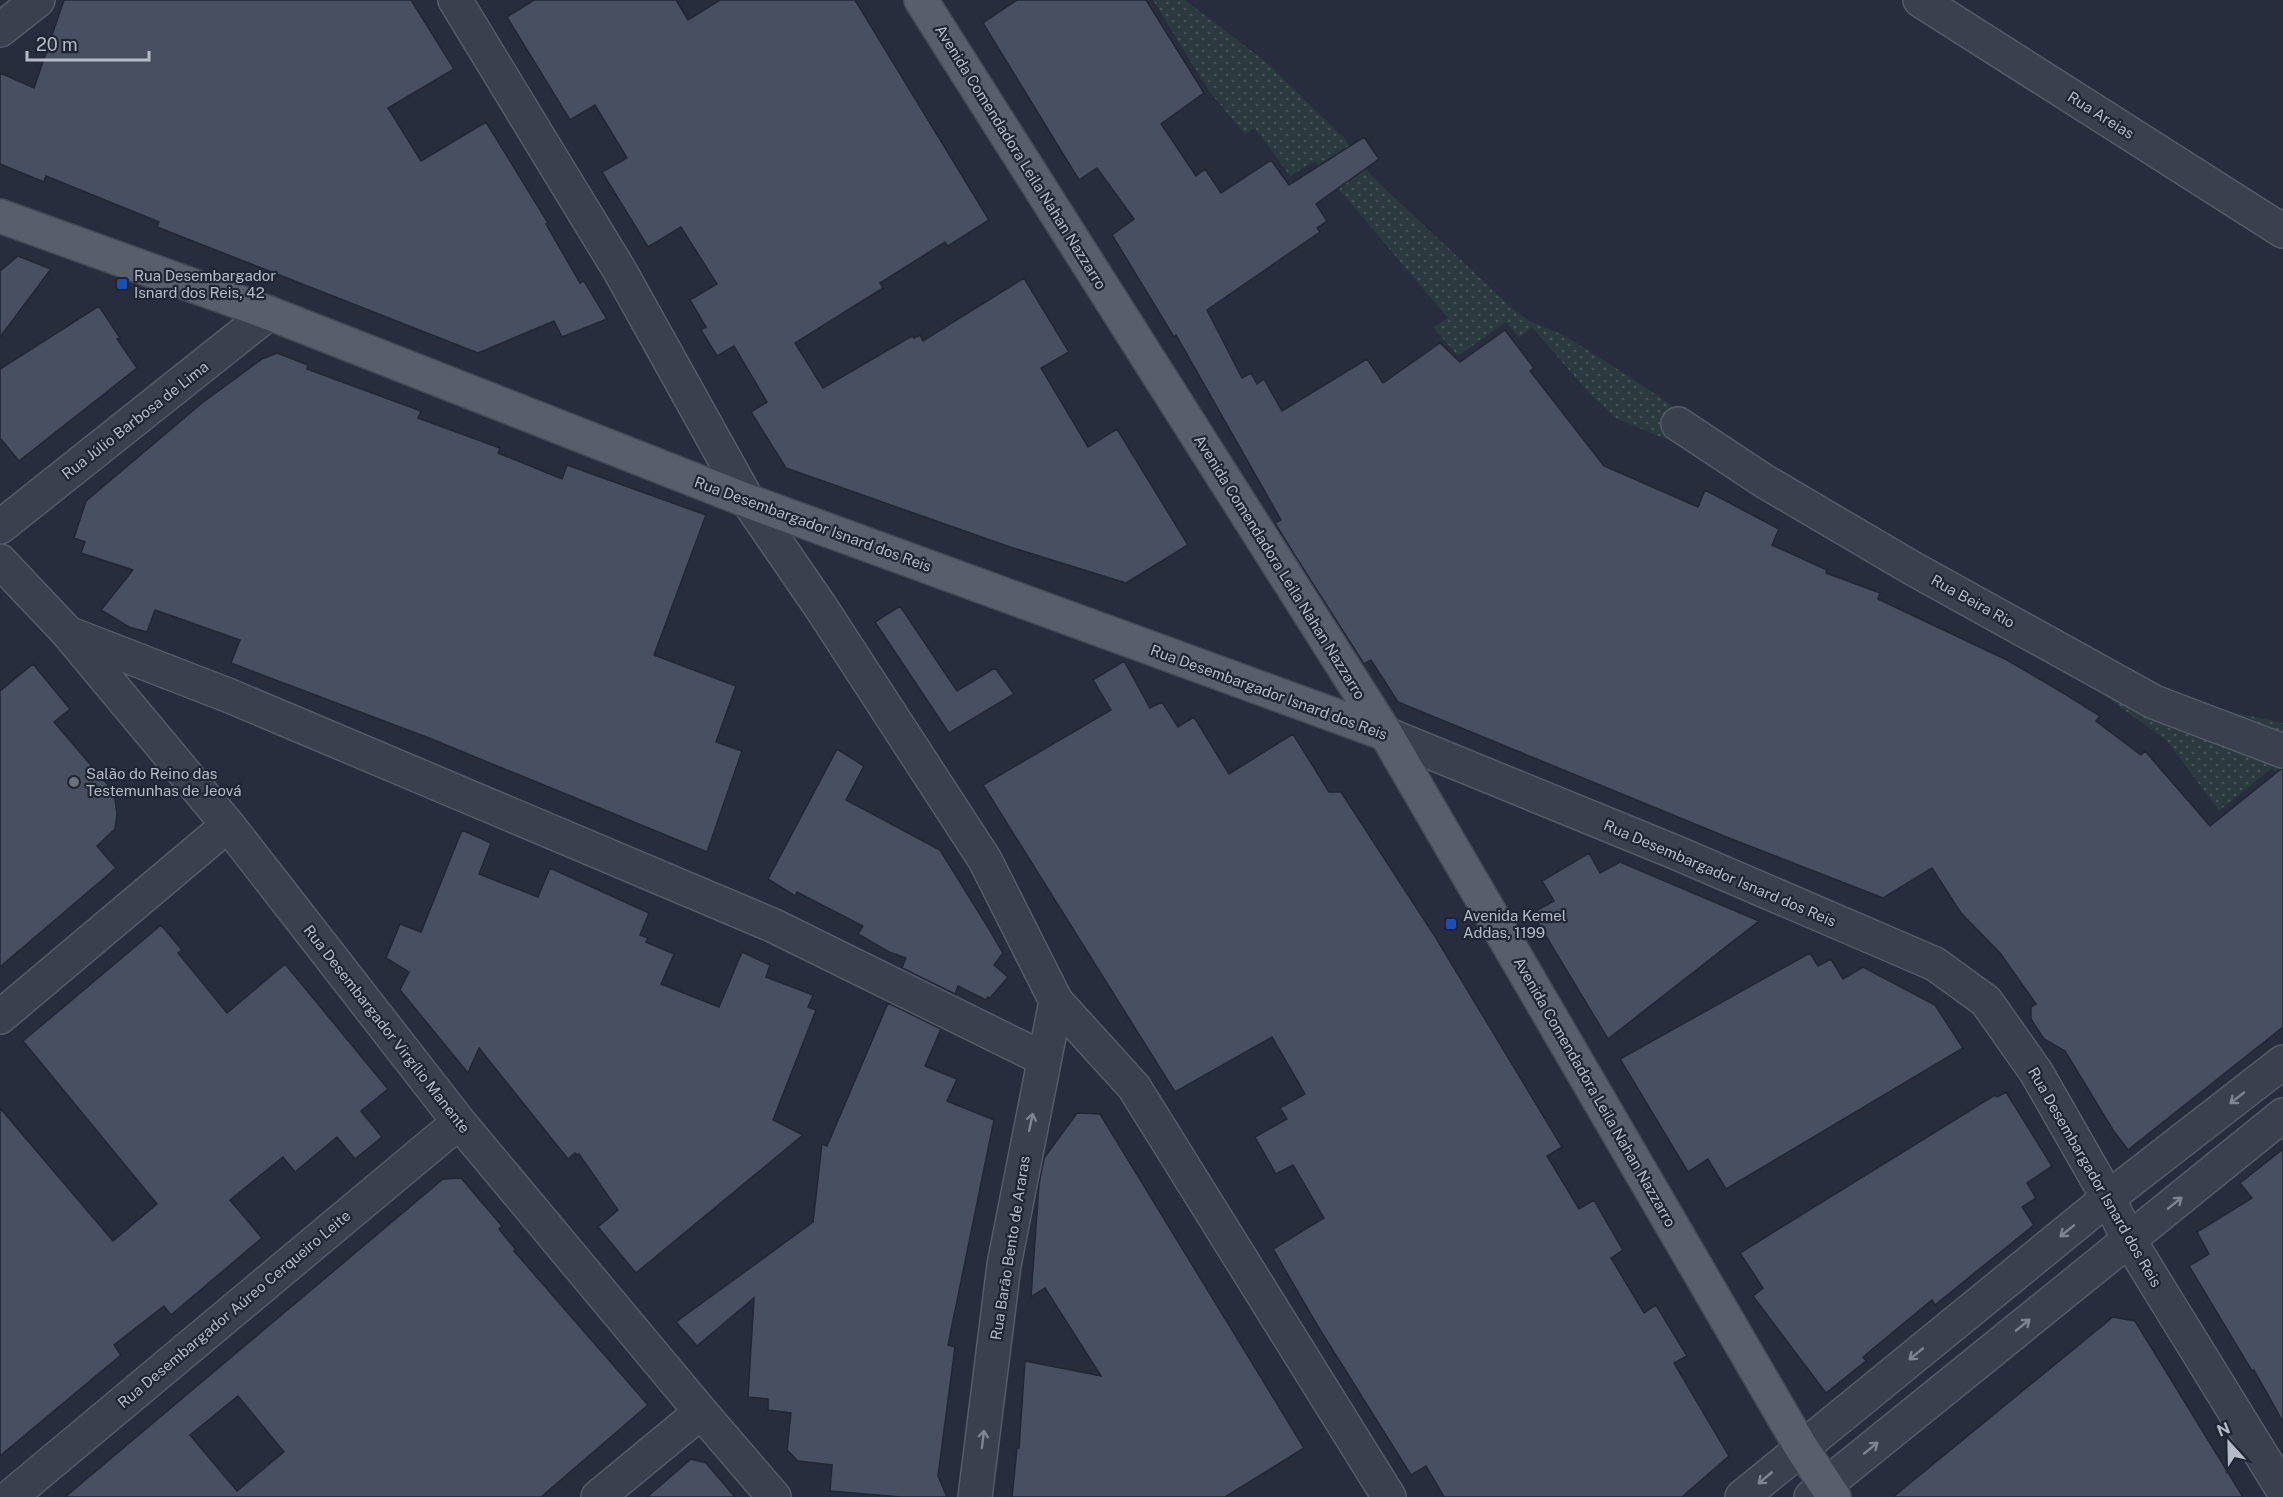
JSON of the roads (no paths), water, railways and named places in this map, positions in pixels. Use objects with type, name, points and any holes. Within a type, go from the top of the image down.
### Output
[{"type":"main road","name":"Avenida Comendadora Leila Nahan Nazzarro","points":[[921,0],[1386,734],[1801,1447],[1824,1493]]},
{"type":"main road","name":"Rua Desembargador Isnard dos Reis","points":[[0,216],[269,314],[748,501],[1386,734]]},
{"type":"street","points":[[455,0],[620,271],[748,501],[822,609],[985,860],[1056,1001],[1134,1087],[1389,1497]]},
{"type":"street","name":"Rua Areias","points":[[1920,0],[2283,231]]},
{"type":"street","name":"Rua Júlio Barbosa de Lima","points":[[0,527],[269,314]]},
{"type":"street","name":"Rua Beira Rio","points":[[1678,424],[1764,481],[1912,568],[2154,702],[2283,751]]},
{"type":"street","name":"Rua Desembargador Virgílio Manente","points":[[0,561],[68,633],[228,825],[459,1122],[700,1412],[774,1497]]},
{"type":"street","points":[[68,633],[230,696],[772,925],[1044,1059]]},
{"type":"street","name":"Rua Desembargador Isnard dos Reis","points":[[1386,734],[1677,853],[1935,964],[1986,1001],[2036,1072],[2108,1198],[2128,1240],[2283,1490]]},
{"type":"street","points":[[0,1017],[228,825]]},
{"type":"street","name":"Rua Barão Bento de Araras","points":[[975,1497],[1004,1265],[1056,1001]]},
{"type":"street","points":[[1742,1497],[2108,1198],[2283,1062]]},
{"type":"street","points":[[1824,1493],[2128,1240],[2283,1115]]},
{"type":"street","name":"Rua Desembargador Aúreo Cerqueiro Leite","points":[[10,1497],[459,1122]]},
{"type":"street","points":[[598,1497],[700,1412]]},
{"type":"place","name":"Rua Desembargador Isnard dos Reis, 42","points":[[122,284]]},
{"type":"place","name":"Salão do Reino das Testemunhas de Jeová","points":[[74,782]]},
{"type":"place","name":"Avenida Kemel Addas, 1199","points":[[1451,924]]}]
